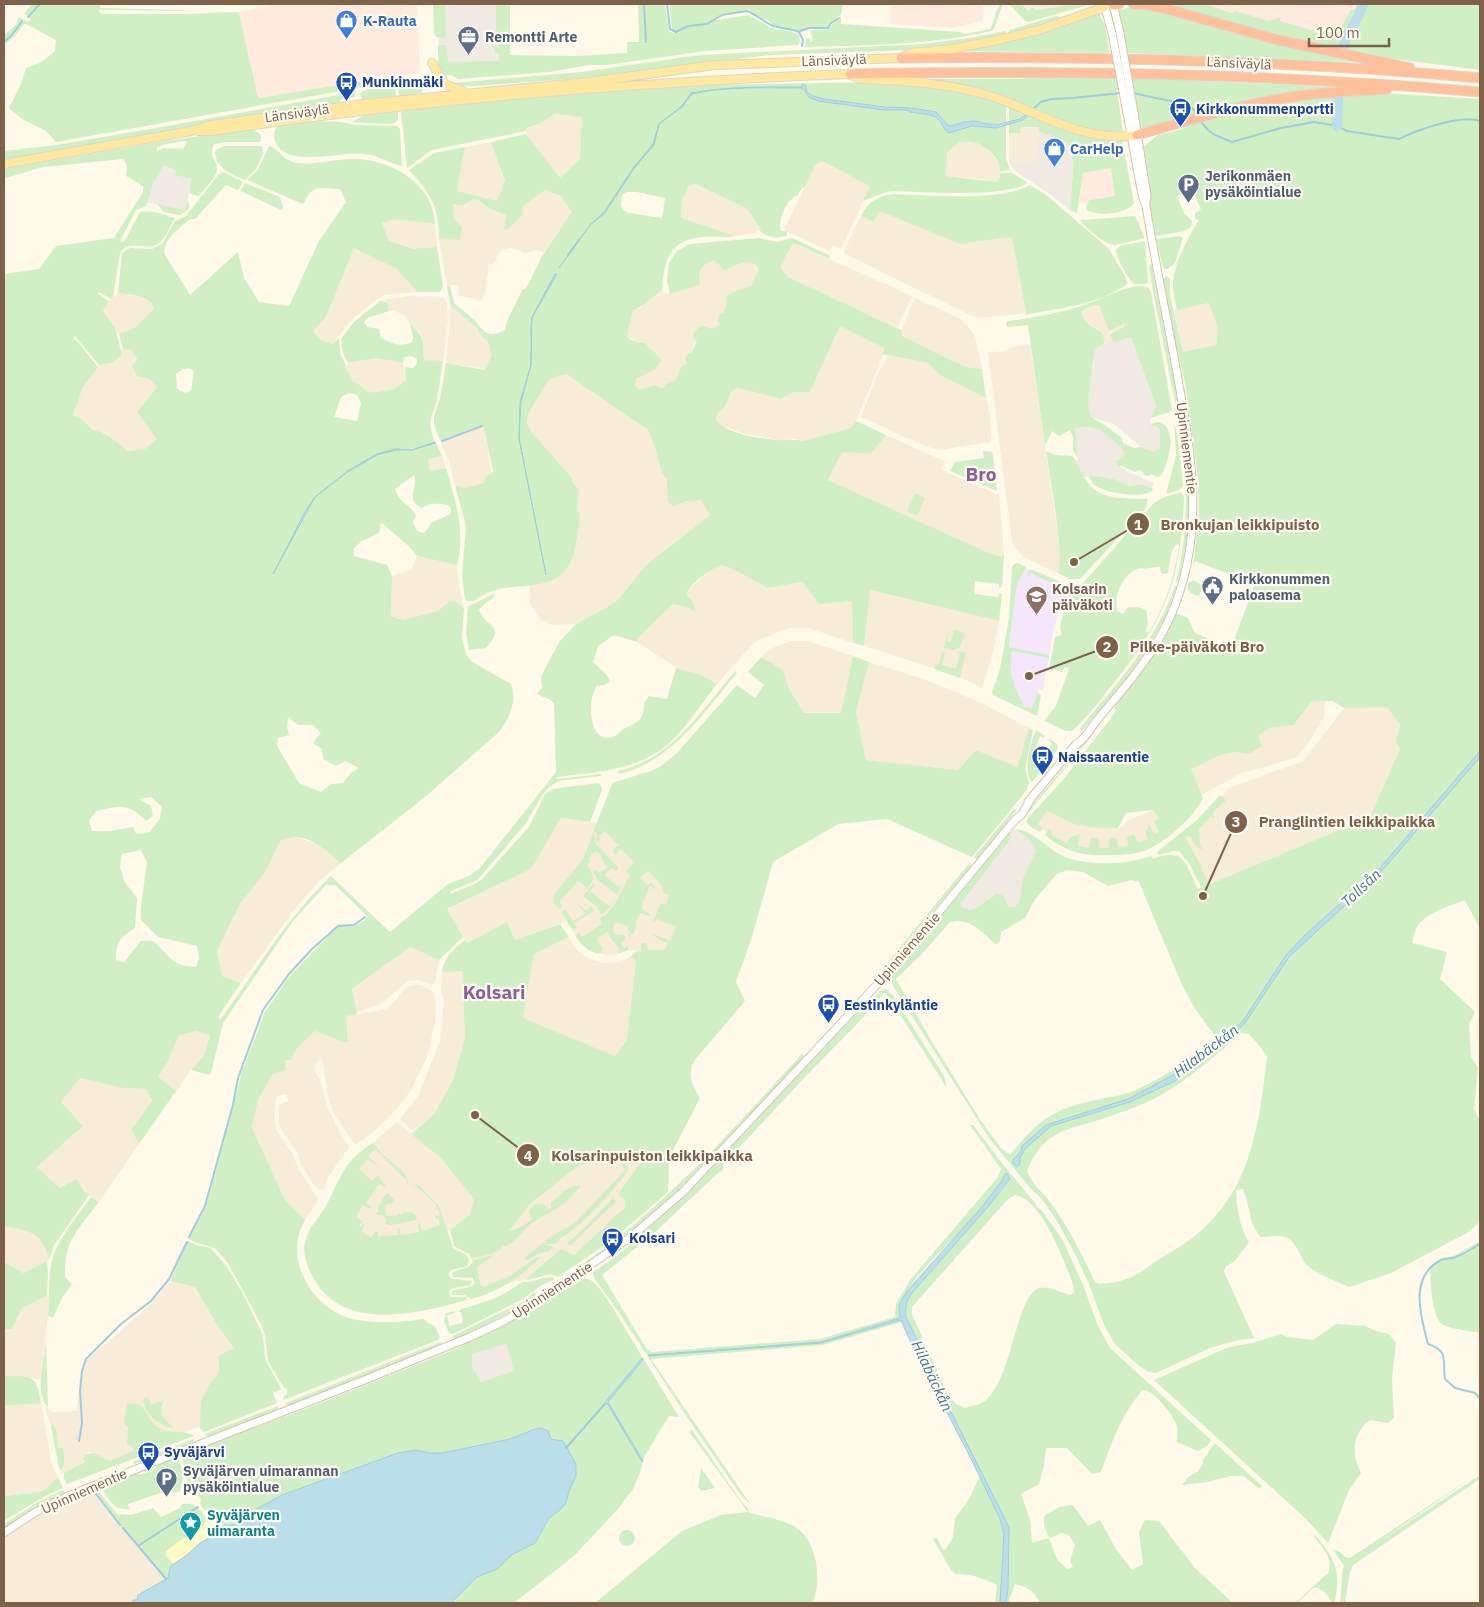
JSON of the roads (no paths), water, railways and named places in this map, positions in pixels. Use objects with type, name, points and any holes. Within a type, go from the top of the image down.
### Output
[{"type":"highway","points":[[1133,4],[1167,8],[1278,40],[1437,74]]},
{"type":"highway","name":"Länsiväylä","points":[[901,58],[1080,58],[1209,61],[1480,78]]},
{"type":"highway","name":"Länsiväylä","points":[[850,74],[958,72],[1142,73],[1275,77],[1480,92]]},
{"type":"highway","points":[[1134,135],[1262,102],[1300,96],[1415,86]]},
{"type":"main road","name":"Upinniementie","points":[[4,1533],[34,1513],[79,1491],[420,1358],[487,1329],[544,1297],[646,1225],[683,1192],[896,964],[1014,821],[1022,814],[1075,746],[1086,737],[1143,663],[1164,629],[1180,589],[1190,552],[1193,531],[1194,491],[1189,445],[1146,206],[1147,196],[1111,5]]},
{"type":"main road","points":[[901,58],[911,53],[952,49],[1006,38],[1062,22],[1111,5]]},
{"type":"main road","name":"Länsiväylä","points":[[4,164],[191,131],[211,125],[363,104],[588,82],[715,65],[901,58]]},
{"type":"main road","points":[[432,63],[445,84],[469,93]]},
{"type":"main road","points":[[850,74],[858,79],[918,81],[986,95],[1025,108],[1095,136],[1117,137],[1134,135]]},
{"type":"main road","name":"Länsiväylä","points":[[191,131],[213,132],[434,104],[636,85],[850,74]]},
{"type":"water","points":[[802,84],[805,85],[807,92],[824,99],[936,112],[951,126],[975,121],[999,124],[1020,119],[1028,113],[1030,114],[1023,120],[996,128],[972,126],[949,133],[936,118],[907,110],[884,110],[818,101],[810,98],[802,88],[747,88],[692,94],[682,107],[659,124],[681,107],[691,93],[733,88],[802,87]]},
{"type":"water","points":[[659,124],[654,145],[635,167],[605,213],[590,225],[604,212],[634,167],[653,144]]},
{"type":"water","points":[[555,274],[557,274],[532,318]]},
{"type":"water","points":[[532,318],[531,365],[531,328]]},
{"type":"water","points":[[531,365],[521,402],[519,438],[520,402]]},
{"type":"water","points":[[435,442],[436,443],[411,450]]},
{"type":"water","points":[[396,449],[411,450],[396,450],[377,455],[349,471],[315,497],[349,470],[377,454]]},
{"type":"water","points":[[315,497],[273,574],[306,510]]},
{"type":"water","name":"Tollsån","points":[[1480,751],[1480,757],[1381,872],[1289,957],[1245,1023],[1229,1039],[1175,1081],[1130,1102],[1051,1126],[1025,1149],[1020,1158],[1020,1164],[1016,1167],[1012,1161],[1021,1151],[1022,1146],[1046,1125],[1128,1099],[1173,1075],[1224,1039],[1243,1021],[1286,955],[1305,935],[1379,869]]},
{"type":"water","name":"Hilabäckån","points":[[1007,1173],[1010,1179],[911,1294],[906,1310],[906,1317],[944,1398],[1009,1527],[1008,1589],[1006,1603],[1000,1603],[1004,1534],[1000,1519],[901,1320],[821,1343],[648,1355],[821,1342],[900,1318],[899,1305],[907,1291],[982,1207]]},
{"type":"water","points":[[642,1358],[643,1360],[608,1402],[642,1462],[607,1403],[603,1405]]},
{"type":"water","points":[[541,1428],[548,1431],[551,1439],[563,1441],[576,1464],[576,1476],[566,1503],[549,1518],[535,1543],[513,1554],[497,1569],[477,1577],[451,1603],[132,1603],[133,1600],[137,1600],[138,1595],[168,1578],[172,1565],[209,1538],[220,1527],[224,1525],[237,1525],[250,1518],[256,1509],[282,1495],[398,1453],[416,1450],[442,1453],[510,1439]]},
{"type":"waterway","points":[[28,17],[40,4]]},
{"type":"waterway","points":[[644,4],[646,42]]},
{"type":"waterway","points":[[667,4],[670,29],[676,32],[688,26],[707,24],[722,15],[747,11],[771,25],[799,32],[803,40],[802,46]]},
{"type":"waterway","points":[[1343,51],[1346,38],[1363,4]]},
{"type":"waterway","points":[[800,31],[809,28],[828,28],[831,23],[839,18]]},
{"type":"waterway","points":[[4,42],[12,35],[22,21]]},
{"type":"waterway","points":[[1032,110],[1041,102],[1051,99],[1121,93]]},
{"type":"waterway","points":[[1133,93],[1189,105],[1198,114]]},
{"type":"waterway","points":[[1337,126],[1338,98]]},
{"type":"waterway","points":[[1200,121],[1215,135],[1232,142],[1281,128],[1314,122],[1337,126],[1347,131],[1399,139],[1417,131],[1451,121],[1472,119],[1480,121]]},
{"type":"waterway","points":[[568,255],[579,240]]},
{"type":"waterway","points":[[442,441],[482,426]]},
{"type":"waterway","points":[[189,1237],[205,1206],[233,1105],[238,1078],[263,1010],[289,974],[312,949],[338,926],[354,925],[365,917]]},
{"type":"waterway","points":[[79,1441],[82,1423],[80,1391],[82,1371],[86,1359],[121,1324],[151,1301],[169,1279],[187,1242]]},
{"type":"waterway","points":[[1480,1244],[1459,1256],[1441,1260],[1431,1267],[1424,1276],[1420,1298],[1422,1322],[1428,1344],[1440,1350],[1444,1358],[1445,1379],[1455,1388],[1475,1393],[1480,1399]]},
{"type":"waterway","points":[[566,1448],[604,1405]]},
{"type":"waterway","points":[[93,1490],[120,1525]]},
{"type":"waterway","points":[[138,1546],[198,1507]]},
{"type":"waterway","points":[[123,1528],[166,1579]]},
{"type":"place","name":"K-Rauta","points":[[347,40]]},
{"type":"place","name":"Remontti Arte","points":[[469,56]]},
{"type":"place","name":"Munkinmäki","points":[[346,101]]},
{"type":"place","name":"Kirkkonummenportti","points":[[1180,128]]},
{"type":"place","name":"CarHelp","points":[[1054,168]]},
{"type":"place","name":"Jerikonmäen pysäköintialue","points":[[1189,203]]},
{"type":"place","name":"Bronkujan leikkipuisto","points":[[1074,562]]},
{"type":"place","name":"Kirkkonummen paloasema","points":[[1213,606]]},
{"type":"place","name":"Kolsarin päiväkoti","points":[[1036,616]]},
{"type":"place","name":"Pilke-päiväkoti Bro","points":[[1029,676]]},
{"type":"place","name":"Naissaarentie","points":[[1042,776]]},
{"type":"place","name":"Pranglintien leikkipaikka","points":[[1203,896]]},
{"type":"place","name":"Eestinkyläntie","points":[[828,1024]]},
{"type":"place","name":"Kolsarinpuiston leikkipaikka","points":[[475,1115]]},
{"type":"place","name":"Kolsari","points":[[613,1257]]},
{"type":"place","name":"Syväjärvi","points":[[148,1471]]},
{"type":"place","name":"Syväjärven uimarannan pysäköintialue","points":[[167,1498]]},
{"type":"place","name":"Syväjärven uimaranta","points":[[191,1542]]},
{"type":"district","name":"Bro","points":[[981,474]]},
{"type":"district","name":"Kolsari","points":[[494,992]]}]
